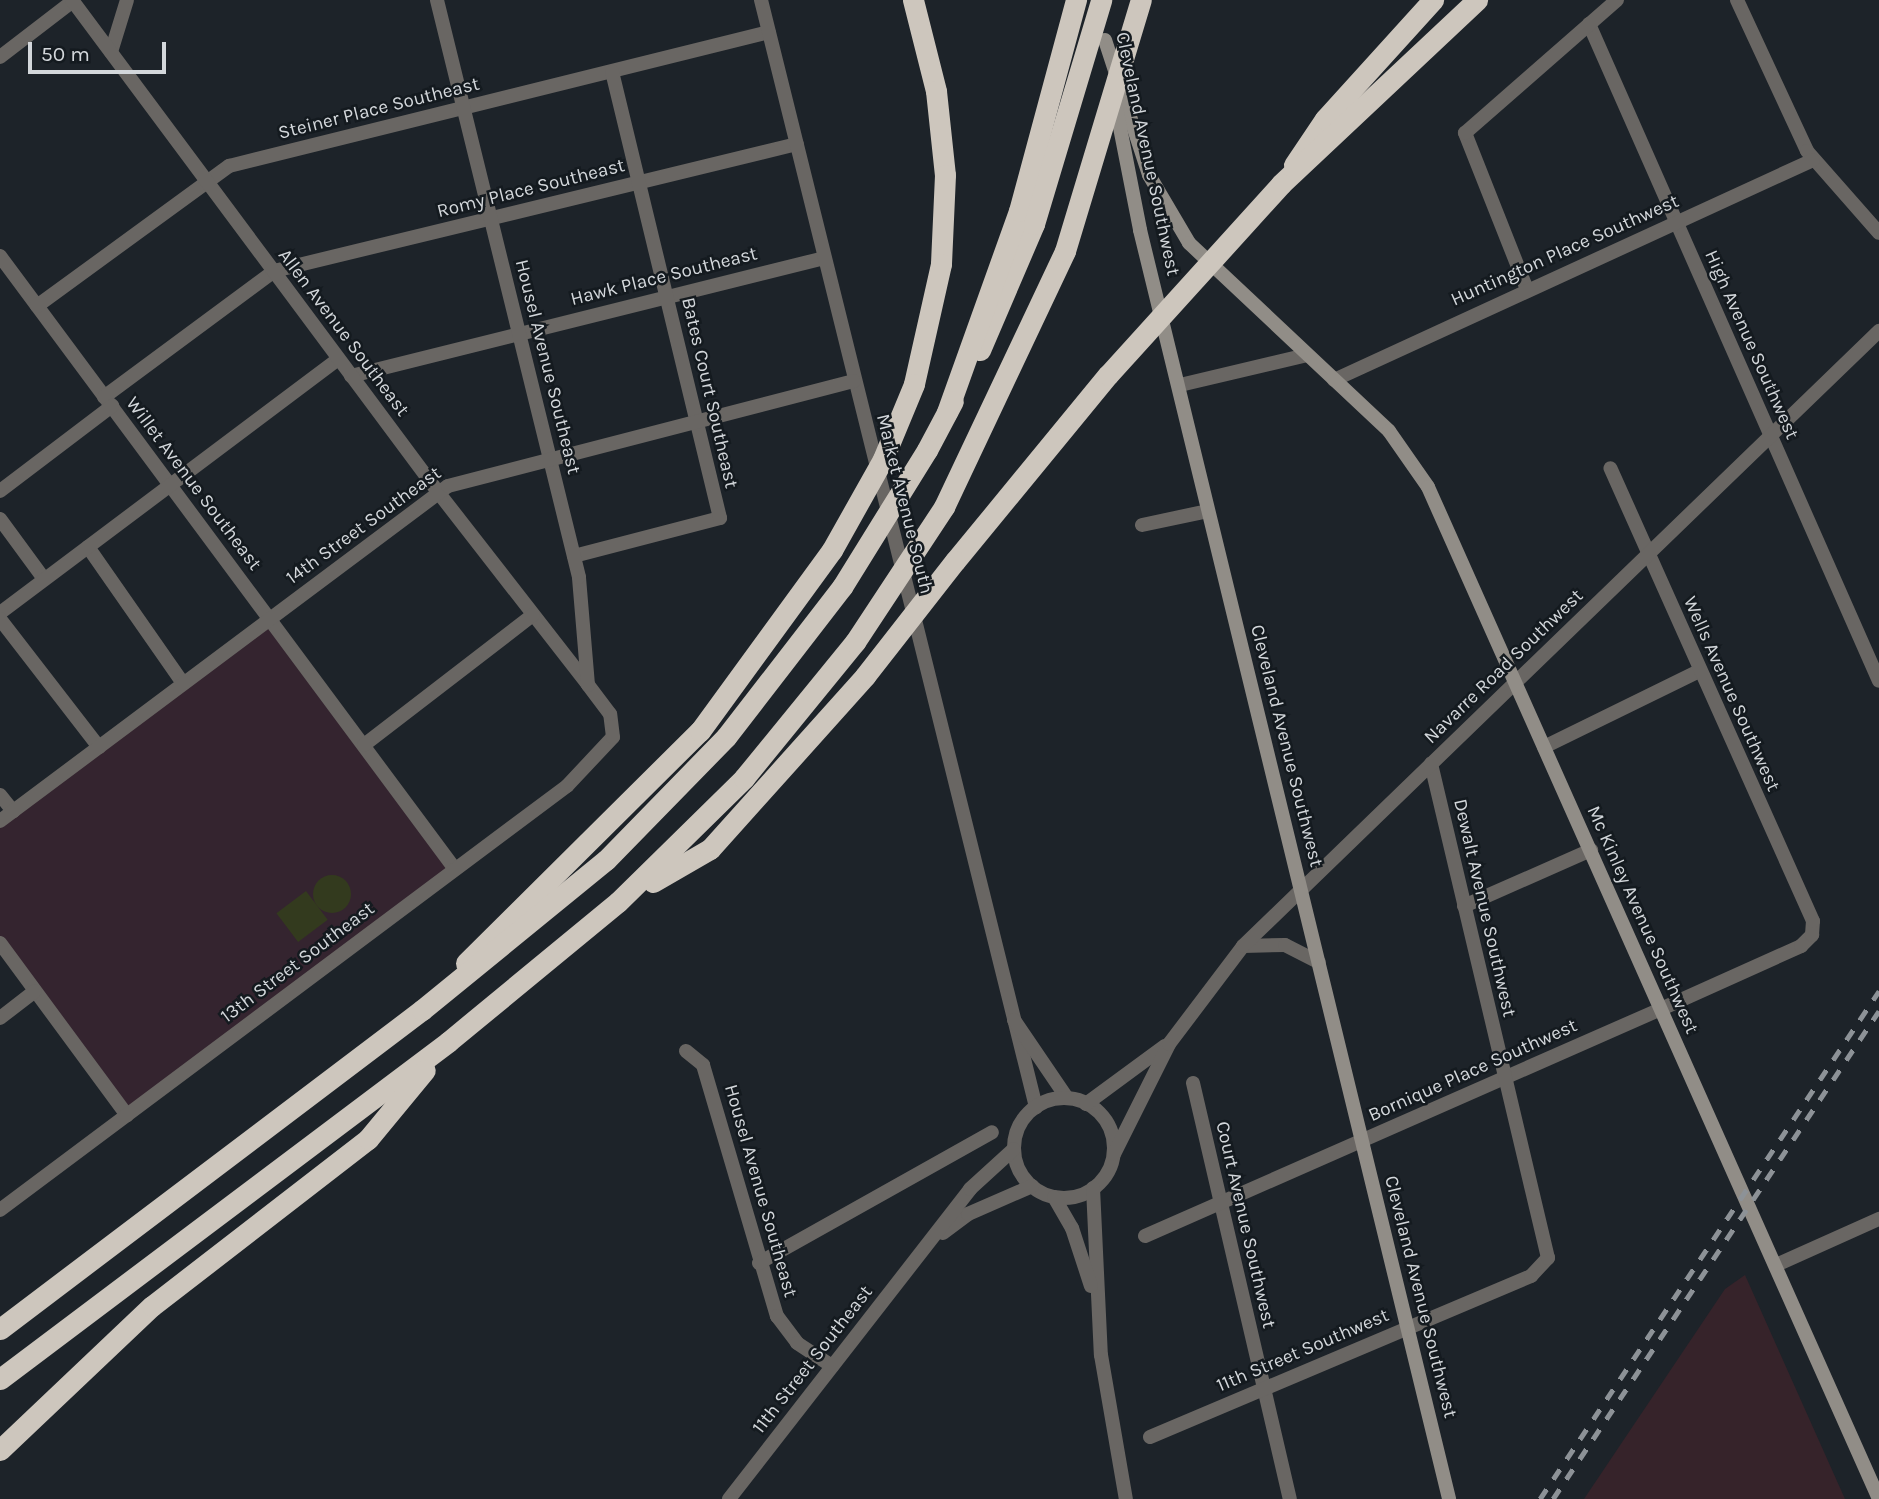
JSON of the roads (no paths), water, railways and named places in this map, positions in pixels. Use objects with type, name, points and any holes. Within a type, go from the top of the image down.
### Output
[{"type":"highway","points":[[422,1010],[507,918],[603,833],[691,741],[832,550],[883,459],[914,384],[939,275],[945,175],[936,91],[913,0]]},
{"type":"highway","points":[[1026,217],[1076,0]]},
{"type":"highway","points":[[0,1329],[422,1010],[647,821],[762,694],[842,587],[927,450],[947,412],[1026,217],[1101,0]]},
{"type":"highway","points":[[0,1380],[448,1042],[618,902],[744,778],[855,642],[944,507],[1065,251],[1141,0]]},
{"type":"highway","points":[[1281,184],[1325,120],[1433,0]]},
{"type":"highway","points":[[618,902],[710,849],[865,676],[955,561],[1108,375],[1281,184],[1478,0]]},
{"type":"highway","points":[[0,1450],[152,1306],[368,1139],[448,1042]]},
{"type":"main road","name":"Cleveland Avenue Southwest","points":[[1094,0],[1105,40],[1131,192],[1449,1499]]},
{"type":"main road","name":"Mc Kinley Avenue Southwest","points":[[1105,40],[1167,212],[1189,243],[1335,380],[1415,465],[1516,680],[1879,1499]]},
{"type":"street","points":[[111,52],[127,0]]},
{"type":"street","name":"Housel Avenue Southeast","points":[[437,0],[574,556],[586,619],[588,685]]},
{"type":"street","name":"Market Avenue South","points":[[761,0],[853,381],[1036,1107]]},
{"type":"street","points":[[1526,287],[1465,146],[1465,133],[1617,0]]},
{"type":"street","points":[[1737,0],[1813,160],[1879,233]]},
{"type":"street","points":[[0,57],[73,1]]},
{"type":"street","name":"Allen Avenue Southeast","points":[[73,1],[438,492],[588,685]]},
{"type":"street","name":"High Avenue Southwest","points":[[1589,24],[1879,681]]},
{"type":"street","name":"Steiner Place Southeast","points":[[37,306],[229,166],[769,32]]},
{"type":"street","name":"Bates Court Southeast","points":[[574,556],[720,518],[612,72]]},
{"type":"street","name":"Romy Place Southeast","points":[[274,271],[797,144]]},
{"type":"street","name":"Huntington Place Southwest","points":[[1335,380],[1526,287],[1813,160]]},
{"type":"street","name":"Willet Avenue Southeast","points":[[0,256],[455,869]]},
{"type":"street","name":"Hawk Place Southeast","points":[[351,376],[666,295],[824,258]]},
{"type":"street","points":[[0,491],[274,271]]},
{"type":"street","name":"Navarre Road Southwest","points":[[1114,1154],[1169,1044],[1243,946],[1879,331]]},
{"type":"street","points":[[1180,385],[1307,355]]},
{"type":"street","points":[[0,613],[338,359]]},
{"type":"street","name":"14th Street Southeast","points":[[0,821],[438,492],[548,456],[853,381]]},
{"type":"street","name":"Wells Avenue Southwest","points":[[1610,468],[1812,921],[1811,935]]},
{"type":"street","points":[[1142,525],[1208,511]]},
{"type":"street","points":[[0,519],[44,579]]},
{"type":"street","points":[[88,547],[183,683]]},
{"type":"street","points":[[364,746],[533,615]]},
{"type":"street","points":[[0,619],[99,747]]},
{"type":"street","points":[[1544,747],[1699,671]]},
{"type":"street","name":"13th Street Southeast","points":[[0,1210],[586,770],[612,739],[612,717],[588,685]]},
{"type":"street","name":"Dewalt Avenue Southwest","points":[[1431,764],[1548,1250],[1545,1264]]},
{"type":"street","points":[[0,794],[13,811]]},
{"type":"street","points":[[1464,906],[1591,850]]},
{"type":"street","name":"Bornique Place Southwest","points":[[1145,1236],[1661,1010],[1801,946],[1811,935]]},
{"type":"street","points":[[0,943],[127,1115]]},
{"type":"street","points":[[1243,946],[1285,945],[1319,962]]},
{"type":"street","points":[[0,1018],[35,991]]},
{"type":"street","name":"Market Avenue South","points":[[1012,1016],[1067,1098]]},
{"type":"street","name":"Navarre Road Southwest","points":[[1086,1104],[1169,1044]]},
{"type":"street","name":"Housel Avenue Southeast","points":[[687,1051],[703,1065],[759,1263],[785,1329],[832,1366]]},
{"type":"street","name":"Court Avenue Southwest","points":[[1193,1083],[1290,1499]]},
{"type":"street","points":[[1096,1301],[1072,1228],[1054,1197],[1032,1186],[1014,1149],[1017,1133],[1036,1107],[1067,1098],[1086,1104],[1107,1122],[1114,1154],[1093,1188],[1096,1301],[1126,1499]]},
{"type":"street","points":[[759,1263],[992,1132]]},
{"type":"street","name":"11th Street Southeast","points":[[729,1499],[970,1189],[1014,1149]]},
{"type":"street","name":"11th Street Southeast","points":[[928,1244],[968,1214],[1032,1186]]},
{"type":"street","points":[[1054,1197],[1093,1188]]},
{"type":"street","points":[[1776,1265],[1879,1219]]},
{"type":"street","name":"11th Street Southwest","points":[[1150,1437],[1408,1328],[1545,1264]]},
{"type":"railway","points":[[1540,1499],[1879,991]]},
{"type":"railway","points":[[1553,1499],[1879,1011]]}]
